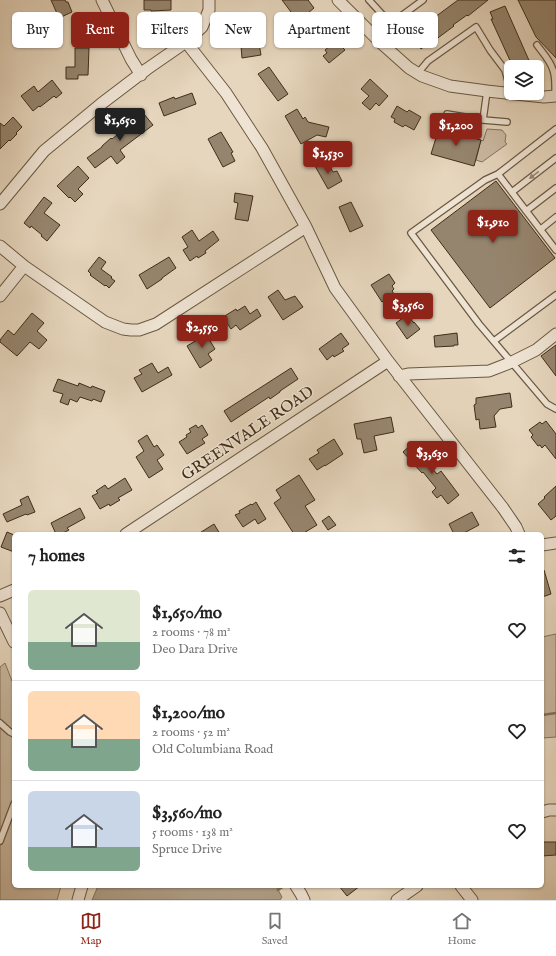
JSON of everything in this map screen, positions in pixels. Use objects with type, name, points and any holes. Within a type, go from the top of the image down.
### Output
[{"type":"street","points":[[102,0],[131,59],[141,75]]},
{"type":"street","points":[[202,27],[208,10],[208,0]]},
{"type":"street","points":[[338,0],[372,35]]},
{"type":"street","points":[[0,204],[44,151],[101,104],[177,48]]},
{"type":"street","points":[[191,48],[226,93],[262,148],[306,227],[335,288],[399,376],[504,508],[518,532]]},
{"type":"street","points":[[386,48],[409,68],[428,78],[450,86],[504,92]]},
{"type":"street","points":[[544,97],[555,96]]},
{"type":"street","points":[[0,246],[24,266],[105,322],[123,329],[139,330],[156,324],[306,227]]},
{"type":"street","points":[[0,296],[24,266]]},
{"type":"street","points":[[399,376],[408,374],[489,371],[536,350],[556,334]]},
{"type":"street","name":"GREENVALE ROAD","points":[[129,532],[388,361]]},
{"type":"street","points":[[0,596],[12,591]]},
{"type":"street","points":[[0,613],[12,638]]},
{"type":"street","points":[[544,812],[556,810]]},
{"type":"street","points":[[78,900],[81,888]]},
{"type":"street","points":[[297,888],[304,900]]},
{"type":"street","points":[[397,900],[414,888]]},
{"type":"street","points":[[463,888],[472,900]]},
{"type":"lane","points":[[369,0],[380,12]]},
{"type":"lane","points":[[407,12],[423,0]]},
{"type":"lane","points":[[418,74],[428,61],[476,27],[490,50],[504,69]]},
{"type":"lane","points":[[536,45],[547,58],[553,70],[555,96]]},
{"type":"lane","points":[[483,120],[487,91]]},
{"type":"lane","points":[[447,114],[507,122]]},
{"type":"lane","points":[[556,129],[498,174],[485,180],[411,233],[479,324],[547,404],[556,409]]},
{"type":"lane","points":[[512,192],[556,158]]},
{"type":"lane","points":[[498,174],[540,230],[555,246]]},
{"type":"lane","points":[[526,211],[556,188]]},
{"type":"lane","points":[[540,230],[556,217]]},
{"type":"lane","points":[[494,341],[556,295]]},
{"type":"lane","points":[[0,723],[12,733]]},
{"type":"lane","points":[[0,841],[12,809]]},
{"type":"shaded area","points":[[487,129],[502,130],[506,135],[505,142],[507,144],[482,162],[476,160],[481,140],[483,141]]},
{"type":"shaded area","points":[[556,634],[556,737],[544,738],[544,637]]},
{"type":"shaded area","points":[[5,663],[12,681],[12,888],[60,888],[57,900],[0,900],[0,667]]},
{"type":"shaded area","points":[[97,888],[277,888],[282,897],[280,900],[92,900]]},
{"type":"building","points":[[51,0],[65,0],[68,2],[72,12],[63,16],[63,12],[56,12]]},
{"type":"building","points":[[144,0],[171,0],[171,10],[144,10]]},
{"type":"building","points":[[282,0],[308,0],[314,8],[309,12],[291,12]]},
{"type":"building","points":[[458,0],[488,0],[438,38],[438,15]]},
{"type":"building","points":[[518,0],[556,0],[556,58],[536,37]]},
{"type":"building","points":[[505,6],[529,60],[510,60],[491,19],[493,19],[490,12]]},
{"type":"building","points":[[75,48],[89,48],[88,75],[78,75],[78,79],[66,79],[66,67],[75,67]]},
{"type":"building","points":[[241,48],[260,48],[261,55],[242,58]]},
{"type":"building","points":[[328,48],[343,48],[345,50],[329,63],[323,56],[327,53],[325,50]]},
{"type":"building","points":[[269,67],[288,94],[278,101],[258,74]]},
{"type":"building","points":[[370,79],[388,96],[379,106],[376,103],[370,110],[362,103],[369,96],[361,89]]},
{"type":"building","points":[[52,80],[62,93],[56,98],[54,96],[33,111],[21,96],[34,86],[38,92]]},
{"type":"building","points":[[192,93],[196,104],[164,116],[159,103],[174,97],[175,99]]},
{"type":"building","points":[[397,106],[407,112],[409,110],[421,117],[414,130],[405,125],[403,127],[394,122],[395,119],[391,117]]},
{"type":"building","points":[[297,109],[303,119],[305,117],[308,122],[329,127],[326,137],[317,135],[301,144],[285,116]]},
{"type":"building","points":[[144,114],[153,125],[120,150],[125,157],[117,164],[111,156],[95,168],[87,158]]},
{"type":"building","points":[[13,117],[22,127],[10,141],[9,140],[0,149],[0,123],[4,126]]},
{"type":"building","points":[[439,128],[481,140],[474,166],[431,154]]},
{"type":"building","points":[[221,132],[233,152],[231,153],[235,161],[223,167],[208,139]]},
{"type":"building","points":[[336,142],[339,149],[327,155],[323,148]]},
{"type":"building","points":[[326,160],[333,172],[337,171],[342,181],[328,189],[315,166]]},
{"type":"building","points":[[78,166],[89,178],[78,189],[83,194],[75,202],[57,186]]},
{"type":"building","points":[[496,181],[555,258],[490,308],[431,230]]},
{"type":"building","points":[[235,193],[253,196],[248,221],[235,219],[238,203],[234,202]]},
{"type":"building","points":[[44,197],[52,203],[44,213],[60,225],[47,241],[31,226],[30,228],[24,223]]},
{"type":"building","points":[[351,202],[363,226],[350,232],[339,207]]},
{"type":"building","points":[[192,230],[199,241],[213,231],[219,240],[205,251],[206,253],[198,258],[197,256],[190,261],[183,250],[188,247],[182,237]]},
{"type":"building","points":[[99,257],[106,262],[101,269],[115,281],[109,288],[90,275],[91,274],[88,271]]},
{"type":"building","points":[[169,257],[176,268],[147,289],[139,275]]},
{"type":"building","points":[[389,274],[395,283],[392,286],[394,289],[392,291],[394,294],[382,302],[371,285]]},
{"type":"building","points":[[278,290],[285,300],[295,296],[303,307],[283,320],[268,297]]},
{"type":"building","points":[[245,306],[250,314],[257,309],[261,316],[240,330],[236,325],[231,329],[223,317],[236,309],[237,311]]},
{"type":"building","points":[[32,313],[44,323],[37,331],[47,340],[39,349],[30,342],[17,356],[0,342],[0,340],[8,330],[14,335]]},
{"type":"building","points":[[407,315],[420,329],[407,339],[396,323]]},
{"type":"building","points":[[204,331],[215,349],[208,354],[212,360],[200,368],[187,346],[197,340],[195,337]]},
{"type":"building","points":[[341,333],[349,344],[342,349],[344,351],[334,357],[333,355],[327,360],[319,349]]},
{"type":"building","points":[[457,333],[458,345],[435,347],[434,336]]},
{"type":"building","points":[[556,345],[556,376],[541,356]]},
{"type":"building","points":[[152,363],[158,373],[168,367],[172,375],[142,392],[134,378],[142,374],[139,370]]},
{"type":"building","points":[[291,368],[298,379],[270,399],[269,397],[231,422],[224,411]]},
{"type":"building","points":[[58,379],[78,386],[79,383],[91,388],[92,386],[105,391],[101,402],[80,397],[77,402],[70,399],[68,405],[60,402],[63,394],[53,391]]},
{"type":"building","points":[[510,393],[512,407],[500,409],[494,416],[496,427],[480,429],[479,419],[476,420],[474,405],[476,404],[476,398]]},
{"type":"building","points":[[391,417],[394,432],[374,436],[377,450],[364,453],[361,439],[357,439],[354,424]]},
{"type":"building","points":[[546,421],[556,434],[556,459],[545,445],[542,448],[540,445],[538,446],[531,437],[533,435],[529,430],[540,422],[542,424]]},
{"type":"building","points":[[196,425],[198,428],[202,425],[208,435],[202,439],[205,443],[187,454],[179,442],[187,437],[186,435],[191,432],[189,429]]},
{"type":"building","points":[[147,435],[154,447],[157,445],[164,455],[157,460],[163,469],[149,478],[136,457],[144,451],[138,441]]},
{"type":"building","points":[[334,439],[343,454],[317,470],[309,459],[319,453],[317,450]]},
{"type":"building","points":[[413,443],[430,462],[428,464],[437,474],[441,471],[459,495],[448,504],[441,495],[437,498],[432,492],[436,488],[423,472],[422,473],[403,452]]},
{"type":"building","points":[[299,475],[315,500],[305,506],[317,525],[305,532],[293,532],[274,503],[281,498],[276,490]]},
{"type":"building","points":[[125,478],[132,490],[118,498],[120,500],[110,506],[109,504],[100,509],[92,496],[98,493],[96,491],[105,485],[108,489]]},
{"type":"building","points":[[556,486],[556,516],[551,520],[538,504]]},
{"type":"building","points":[[28,496],[35,512],[7,522],[3,514],[22,505],[20,500]]},
{"type":"building","points":[[256,502],[266,519],[258,524],[255,519],[243,527],[235,515],[240,513],[239,511]]},
{"type":"building","points":[[80,508],[85,518],[67,528],[69,530],[65,532],[55,532],[51,523]]},
{"type":"building","points":[[472,512],[479,525],[466,532],[453,532],[449,524]]},
{"type":"building","points":[[329,516],[336,525],[328,530],[322,521]]},
{"type":"building","points":[[214,524],[219,532],[201,532]]},
{"type":"building","points":[[7,532],[12,534],[12,551],[1,547]]},
{"type":"building","points":[[544,570],[551,594],[544,596]]},
{"type":"building","points":[[544,842],[556,842],[556,855],[544,856]]},
{"type":"building","points":[[341,888],[357,888],[347,896]]},
{"type":"waterway","points":[[544,715],[556,713]]}]
